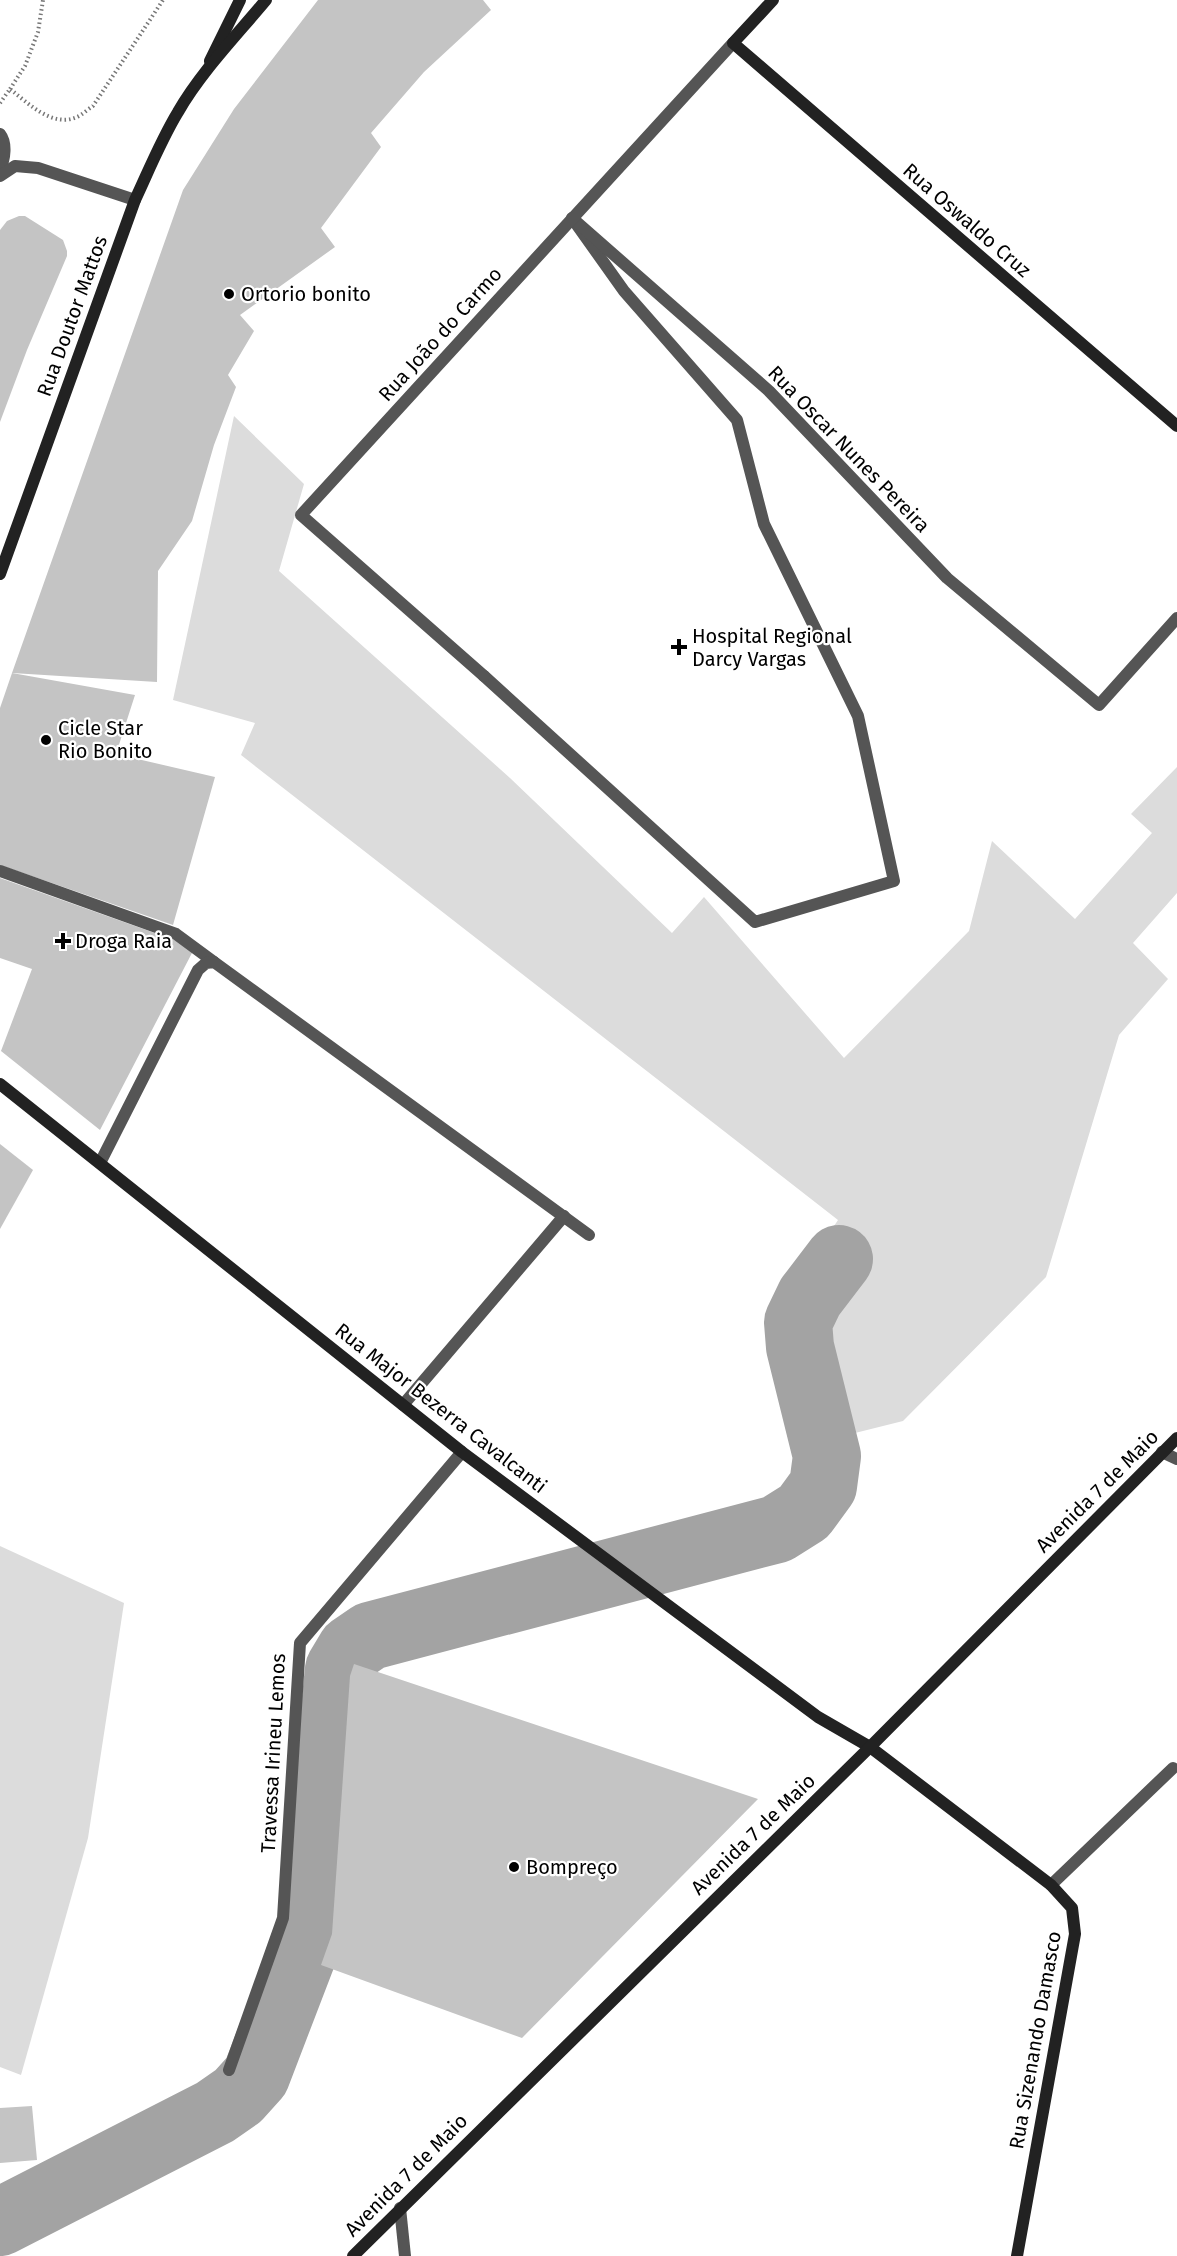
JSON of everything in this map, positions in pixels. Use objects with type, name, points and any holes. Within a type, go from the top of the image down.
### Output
[{"type":"main road","name":"Rua Doutor Mattos","points":[[200,81],[240,0]]},
{"type":"main road","name":"Rua Doutor Mattos","points":[[0,574],[135,200],[178,111],[266,0]]},
{"type":"main road","name":"Rua João do Carmo","points":[[732,43],[773,0]]},
{"type":"main road","name":"Rua Oswaldo Cruz","points":[[732,43],[1177,426]]},
{"type":"main road","name":"Rua Major Bezerra Cavalcanti","points":[[0,1084],[462,1452],[818,1717],[870,1747]]},
{"type":"main road","name":"Avenida 7 de Maio","points":[[353,2256],[870,1747],[1177,1438]]},
{"type":"main road","name":"Rua Sizenando Damasco","points":[[870,1747],[1051,1885],[1072,1908],[1075,1934],[1017,2256]]},
{"type":"street","name":"Rua João do Carmo","points":[[572,218],[624,291],[737,420],[764,524],[858,716],[894,881],[755,922],[484,676],[301,515],[572,218],[732,43]]},
{"type":"street","points":[[0,134],[3,139],[4,160],[0,169]]},
{"type":"street","points":[[0,176],[15,166],[38,168],[135,200]]},
{"type":"street","name":"Rua Oscar Nunes Pereira","points":[[572,218],[769,391],[947,578],[1099,705],[1177,618]]},
{"type":"street","points":[[0,871],[176,934],[589,1235]]},
{"type":"street","points":[[100,1163],[198,970],[206,963],[214,962]]},
{"type":"street","points":[[402,1405],[564,1216]]},
{"type":"street","name":"Travessa Irineu Lemos","points":[[229,2070],[283,1918],[300,1643],[462,1452]]},
{"type":"street","points":[[1162,1452],[1177,1459]]},
{"type":"street","points":[[1051,1885],[1173,1768]]},
{"type":"street","points":[[400,2208],[405,2256]]},
{"type":"path","points":[[0,103],[26,66],[38,32],[43,0]]},
{"type":"path","points":[[10,89],[42,114],[58,119],[76,118],[93,106],[163,0]]},
{"type":"shaded area","points":[[234,416],[304,484],[279,571],[510,778],[672,933],[704,897],[844,1058],[969,931],[992,841],[1075,919],[1152,833],[1131,814],[1177,767],[1177,893],[1133,943],[1168,979],[1119,1035],[1046,1277],[903,1421],[807,1445],[783,1355],[779,1322],[792,1290],[838,1220],[241,755],[255,723],[173,700]]},
{"type":"shaded area","points":[[0,1546],[124,1603],[88,1838],[21,2075],[0,2067]]},
{"type":"building","points":[[318,0],[483,0],[491,10],[424,72],[371,133],[381,147],[321,228],[335,247],[240,315],[254,331],[228,375],[236,387],[214,445],[192,521],[158,571],[157,682],[12,673],[183,190],[234,109]]},
{"type":"building","points":[[25,216],[63,240],[67,256],[27,350],[0,422],[0,230],[7,221]]},
{"type":"building","points":[[12,673],[135,695],[116,754],[215,777],[173,925],[0,865],[0,708]]},
{"type":"building","points":[[0,878],[180,942],[193,951],[100,1130],[1,1051],[32,969],[0,958]]},
{"type":"building","points":[[0,1144],[33,1170],[0,1229]]},
{"type":"building","name":"Bompreço","points":[[354,1664],[758,1799],[522,2038],[321,1965],[332,1934],[350,1676]]},
{"type":"building","points":[[32,2106],[37,2160],[0,2163],[0,2108]]},
{"type":"waterway","points":[[0,2222],[215,2112],[238,2096],[256,2076],[312,1930],[339,1669],[351,1649],[370,1636],[777,1529],[804,1512],[823,1486],[827,1456],[800,1347],[798,1322],[810,1297],[839,1259]]},
{"type":"place","name":"Ortorio bonito","points":[[229,294]]},
{"type":"place","name":"Hospital Regional Darcy Vargas","points":[[679,647]]},
{"type":"place","name":"Cicle Star Rio Bonito","points":[[46,740]]},
{"type":"place","name":"Droga Raia","points":[[63,941]]},
{"type":"place","name":"Bompreço","points":[[514,1867]]}]
